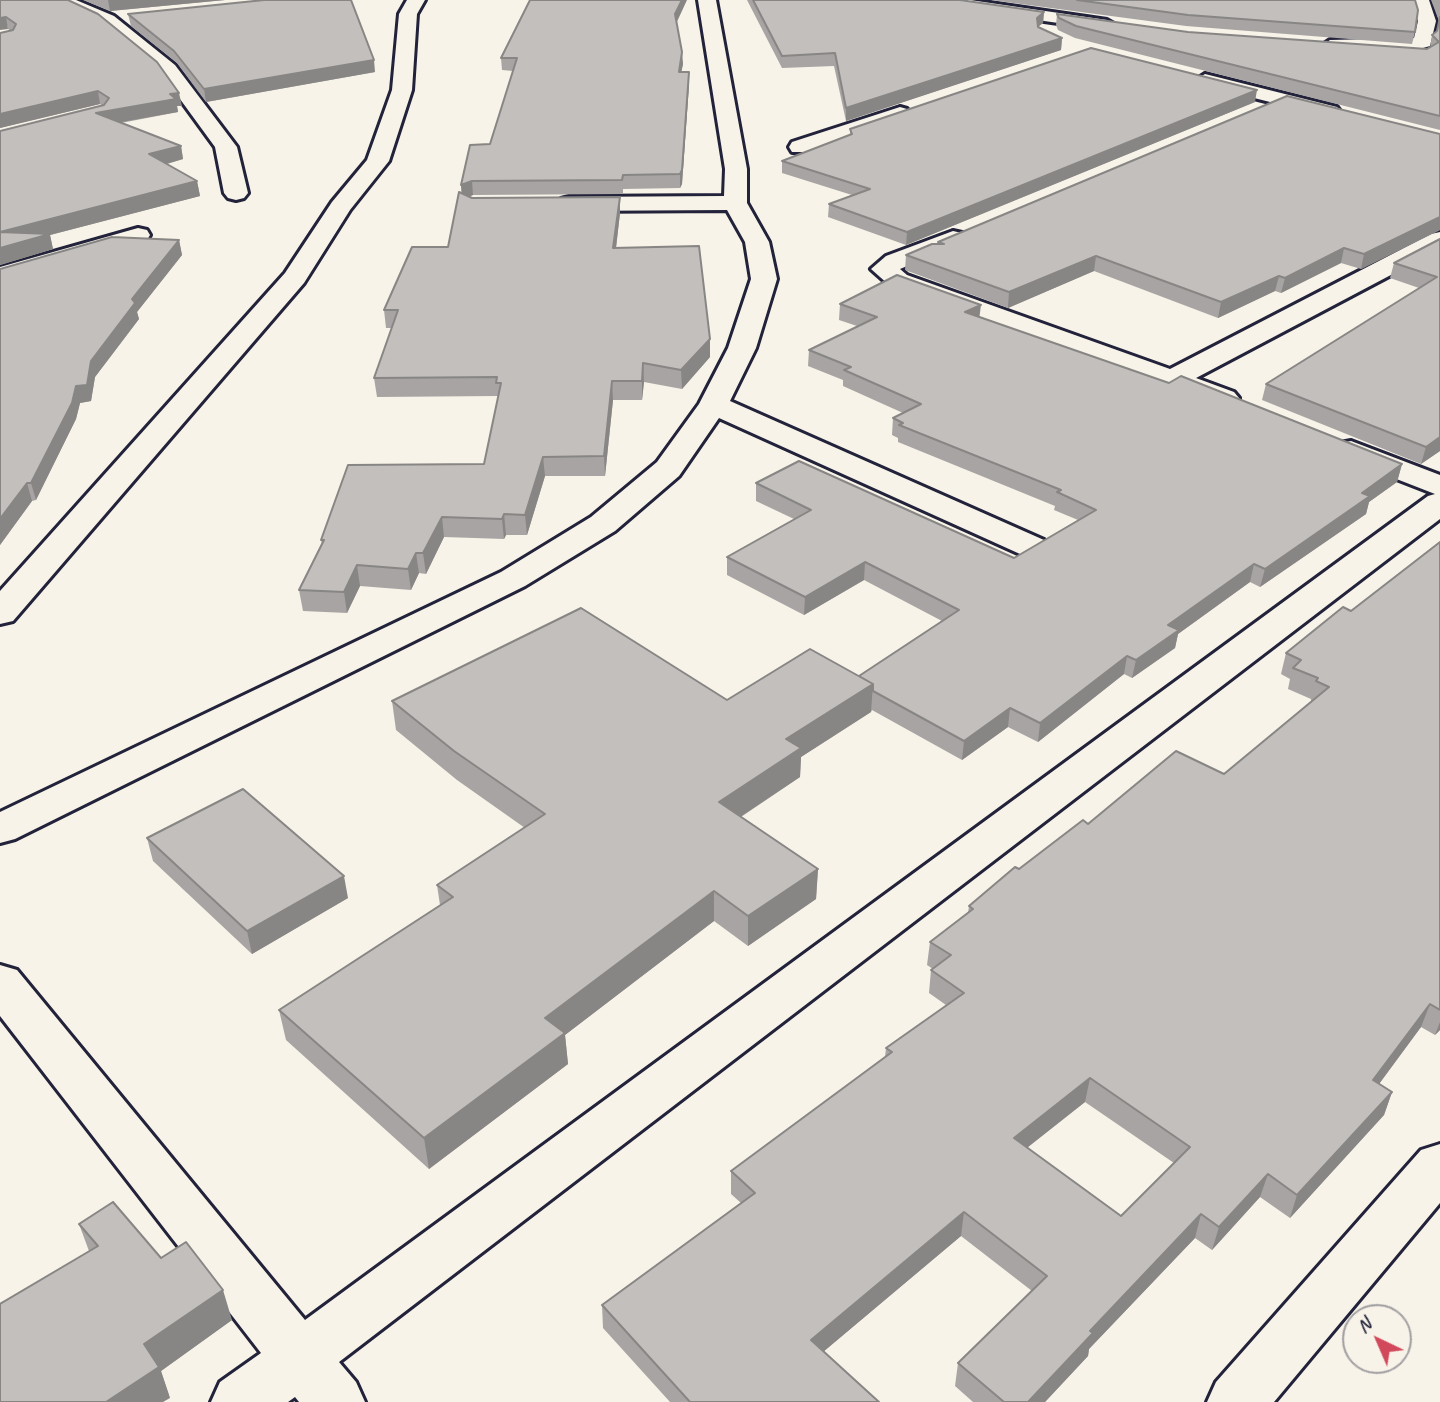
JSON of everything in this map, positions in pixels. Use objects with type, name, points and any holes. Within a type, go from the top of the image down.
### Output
[{"type":"street","points":[[61,0],[108,20],[167,69],[204,114],[226,147],[236,193]]},
{"type":"street","points":[[0,613],[295,278],[340,206],[378,161],[402,90],[408,14],[416,0]]},
{"type":"street","points":[[0,829],[513,579],[603,524],[668,470],[713,405],[742,348],[764,279],[757,242],[735,203],[736,169],[706,0]]},
{"type":"street","points":[[933,0],[1047,25],[1127,28]]},
{"type":"street","points":[[108,20],[136,17]]},
{"type":"street","points":[[1306,44],[1330,46],[1429,30]]},
{"type":"street","points":[[1179,73],[1349,116]]},
{"type":"street","points":[[1246,115],[1284,99]]},
{"type":"street","points":[[800,147],[918,107]]},
{"type":"street","points":[[542,205],[735,203]]},
{"type":"street","points":[[980,227],[895,261],[884,269],[898,279],[1174,378],[1250,409]]},
{"type":"street","points":[[0,275],[138,236]]},
{"type":"street","points":[[1174,378],[1440,239]]},
{"type":"street","points":[[713,405],[1032,547]]},
{"type":"street","points":[[1326,440],[1440,486]]},
{"type":"street","points":[[241,1402],[1440,503]]},
{"type":"street","points":[[0,982],[301,1355],[335,1402]]},
{"type":"street","points":[[1237,1402],[1440,1165]]},
{"type":"building","points":[[0,0],[68,0],[98,14],[157,62],[179,93],[170,94],[176,99],[96,113],[181,146],[149,154],[197,181],[0,232],[0,131],[104,105],[109,98],[98,91],[0,114],[0,33],[13,30],[16,24],[6,17],[0,18]]},
{"type":"building","points":[[264,0],[351,0],[374,60],[204,89],[174,51],[128,14]]},
{"type":"building","points":[[530,0],[682,0],[675,14],[682,52],[679,72],[689,72],[680,174],[623,175],[622,180],[472,181],[461,185],[470,145],[490,144],[517,58],[501,58]]},
{"type":"building","points":[[753,0],[960,0],[1044,12],[1037,18],[1038,27],[1062,38],[846,108],[835,53],[782,56]]},
{"type":"building","points":[[1077,0],[1415,0],[1418,10],[1415,32],[1188,15]]},
{"type":"building","points":[[1057,14],[1188,32],[1427,49],[1439,42],[1432,35],[1437,31],[1440,17],[1440,116],[1076,26],[1059,18]]},
{"type":"building","points":[[1091,48],[1257,90],[907,232],[829,204],[870,189],[782,161],[852,134],[850,129]]},
{"type":"building","points":[[1287,96],[1440,134],[1440,217],[1364,254],[1344,248],[1285,278],[1279,276],[1221,302],[1096,256],[1009,292],[906,255],[932,244],[944,244],[938,242]]},
{"type":"building","points":[[459,192],[472,198],[620,197],[613,248],[699,246],[710,339],[681,370],[643,363],[642,381],[612,381],[604,456],[543,457],[525,515],[504,514],[502,519],[442,517],[423,553],[416,553],[408,569],[357,565],[344,592],[299,590],[324,540],[321,540],[348,465],[484,464],[501,383],[496,383],[497,377],[374,378],[398,310],[384,310],[412,247],[448,247]]},
{"type":"building","points":[[0,232],[50,234],[0,248]]},
{"type":"building","points":[[112,237],[179,240],[132,299],[135,303],[91,361],[87,385],[76,386],[72,403],[31,483],[27,483],[0,519],[0,269]]},
{"type":"building","points":[[1440,239],[1440,437],[1426,447],[1266,384],[1437,277],[1394,263]]},
{"type":"building","points":[[897,275],[981,305],[965,312],[1169,383],[1181,376],[1402,464],[1362,493],[1370,496],[1265,569],[1254,564],[1168,625],[1179,630],[1136,660],[1127,656],[1040,723],[1010,708],[964,741],[873,691],[873,684],[859,676],[959,610],[865,562],[805,597],[727,557],[811,510],[756,483],[799,461],[1014,558],[1096,510],[1057,492],[1061,490],[899,425],[903,423],[893,418],[921,404],[844,370],[851,367],[809,350],[877,317],[840,304]]},
{"type":"building","points":[[1440,542],[1440,1010],[1430,1004],[1373,1080],[1392,1092],[1297,1195],[1268,1174],[1219,1227],[1201,1214],[1090,1331],[1093,1333],[1028,1402],[1004,1402],[958,1363],[1047,1276],[964,1212],[811,1340],[879,1402],[690,1402],[602,1305],[755,1193],[731,1171],[892,1052],[886,1048],[964,993],[931,970],[951,955],[930,942],[973,909],[969,906],[1015,867],[1019,869],[1083,820],[1088,824],[1176,751],[1224,774],[1329,687],[1316,681],[1318,678],[1293,668],[1301,660],[1286,653],[1343,607],[1351,611]],"holes":[[[1090,1078],[1190,1147],[1121,1216],[1014,1138]]]},
{"type":"building","points":[[581,608],[727,700],[810,649],[873,684],[786,739],[801,748],[719,802],[818,869],[748,916],[714,891],[545,1018],[565,1033],[424,1138],[279,1010],[453,897],[437,885],[545,814],[454,751],[392,701]]},
{"type":"building","points":[[243,789],[344,876],[247,931],[147,838]]},
{"type":"building","points":[[113,1202],[161,1258],[186,1242],[223,1290],[144,1344],[159,1367],[106,1402],[0,1402],[0,1304],[98,1246],[79,1224]]}]
